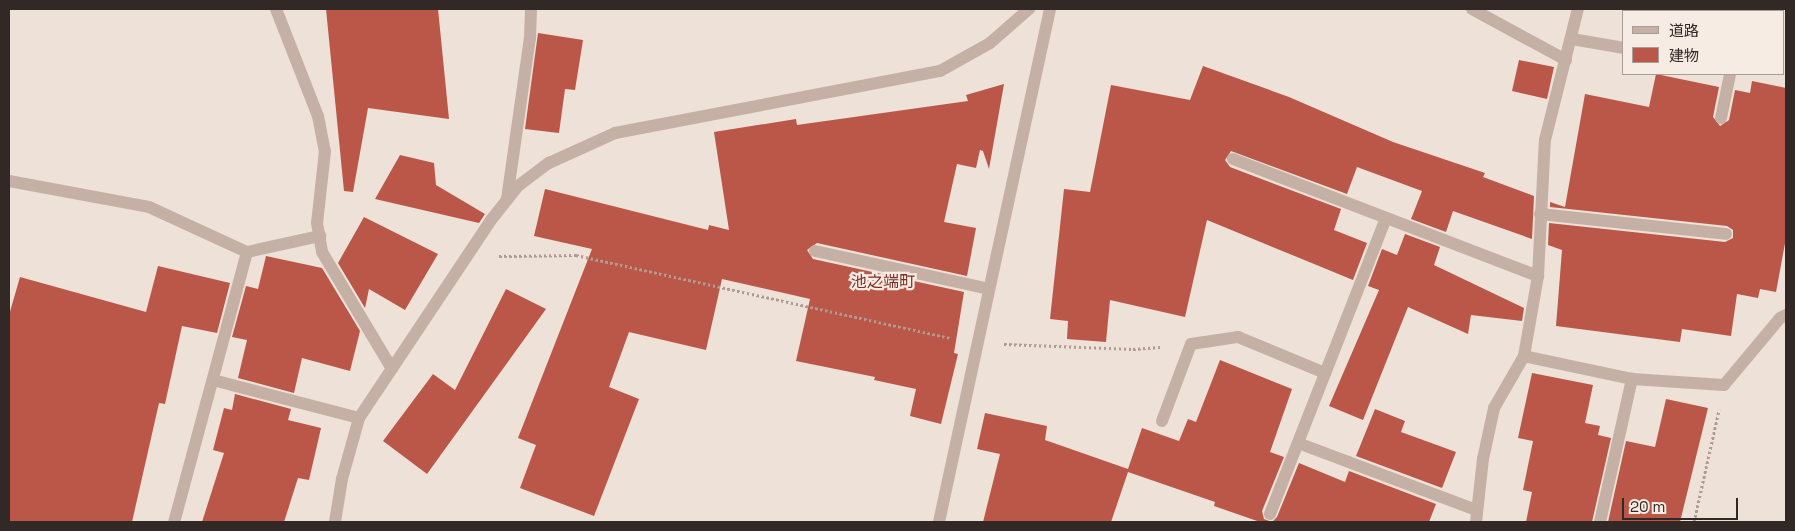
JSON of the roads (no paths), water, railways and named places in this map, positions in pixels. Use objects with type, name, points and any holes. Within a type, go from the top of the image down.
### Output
[{"type":"street","points":[[276,9],[318,116],[325,151],[317,222],[322,252],[392,369]]},
{"type":"street","points":[[507,199],[530,38],[531,9]]},
{"type":"street","points":[[335,522],[342,479],[359,418],[470,250],[518,186],[549,164],[615,133],[940,70],[990,44],[1030,9]]},
{"type":"street","points":[[939,522],[1050,9]]},
{"type":"street","points":[[1472,9],[1566,60]]},
{"type":"street","points":[[1298,443],[1476,516],[1494,408],[1524,356],[1538,276],[1545,140],[1572,39],[1578,9]]},
{"type":"street","points":[[1572,39],[1622,48]]},
{"type":"street","points":[[1721,118],[1730,75]]},
{"type":"street","points":[[1233,159],[1538,276]]},
{"type":"street","points":[[9,181],[149,207],[247,252],[320,236]]},
{"type":"street","points":[[1540,214],[1726,234]]},
{"type":"street","points":[[1270,514],[1386,218]]},
{"type":"street","points":[[814,250],[989,289]]},
{"type":"street","points":[[174,522],[247,252]]},
{"type":"street","points":[[1524,356],[1632,379],[1724,385],[1780,318],[1786,315]]},
{"type":"street","points":[[1162,421],[1191,344],[1238,337],[1325,373]]},
{"type":"street","points":[[1600,522],[1632,379]]},
{"type":"street","points":[[213,380],[359,418]]},
{"type":"district","name":"池之端町","points":[[883,282]]}]
